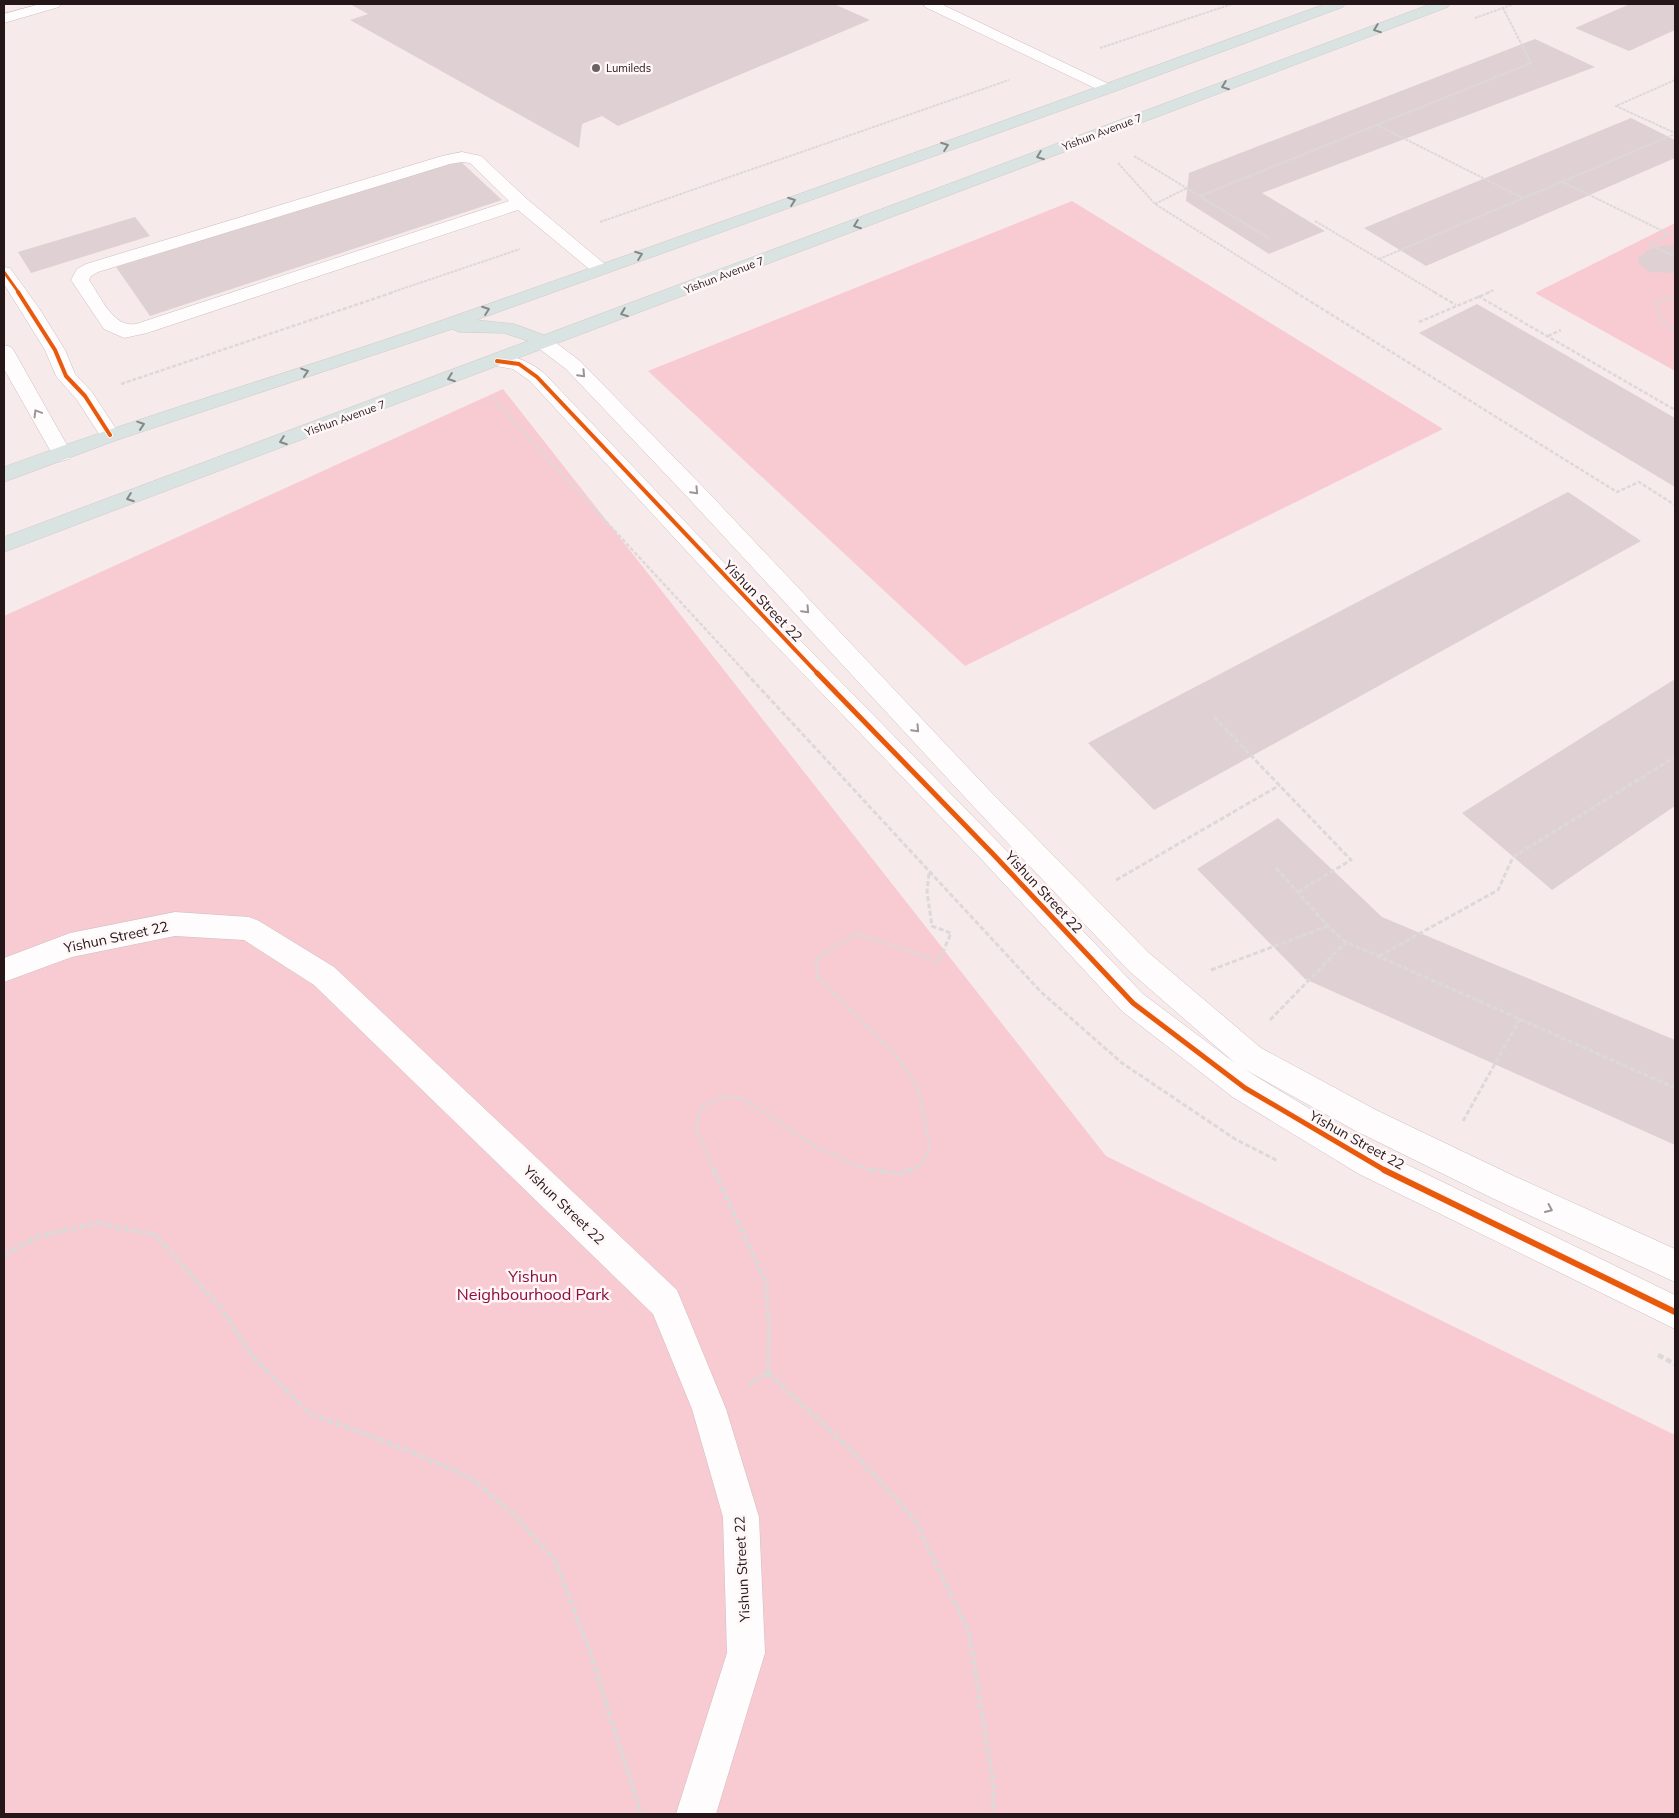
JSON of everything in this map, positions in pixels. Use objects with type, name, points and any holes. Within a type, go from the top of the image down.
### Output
[{"type":"main road","points":[[4,475],[110,435],[440,327],[1108,89],[1338,4]]},
{"type":"main road","name":"Yishun Avenue 7","points":[[4,545],[497,362],[1443,4]]},
{"type":"main road","points":[[440,327],[511,328],[532,334],[544,343]]},
{"type":"street","points":[[4,19],[54,4]]},
{"type":"street","points":[[930,4],[1108,89]]},
{"type":"street","points":[[521,203],[140,329],[124,332],[111,325],[80,280],[83,273],[92,268],[448,158],[462,157],[475,159],[521,203],[600,269]]},
{"type":"street","points":[[4,272],[30,308],[55,350],[66,376],[85,396],[110,435]]},
{"type":"street","name":"Yishun Street 22","points":[[544,343],[572,365],[699,496],[974,791],[1138,961],[1251,1058],[1426,1150],[1675,1266]]},
{"type":"street","points":[[4,351],[62,454]]},
{"type":"street","name":"Yishun Street 22","points":[[497,362],[519,364],[537,377],[724,578],[992,853],[1133,1003],[1245,1088],[1370,1163],[1675,1312]]},
{"type":"street","name":"Yishun Street 22","points":[[4,970],[70,945],[176,924],[249,929],[324,976],[665,1302],[708,1409],[741,1517],[746,1653],[696,1814]]},
{"type":"path","points":[[1055,64],[1232,4]]},
{"type":"path","points":[[1200,196],[1531,63],[1502,8]]},
{"type":"path","points":[[1675,80],[1616,106],[1675,134]]},
{"type":"path","points":[[1377,125],[1523,198]]},
{"type":"path","points":[[1379,259],[1675,134]]},
{"type":"path","points":[[1129,153],[1270,239]]},
{"type":"path","points":[[1113,158],[1155,204],[1617,492],[1639,482],[1675,505]]},
{"type":"path","points":[[1562,182],[1669,234],[1650,245],[1675,256]]},
{"type":"path","points":[[1155,204],[1187,188]]},
{"type":"path","points":[[1315,221],[1456,305]]},
{"type":"path","points":[[1419,322],[1494,290]]},
{"type":"path","points":[[1478,296],[1675,410]]},
{"type":"path","points":[[1675,296],[1656,302],[1655,309],[1656,316],[1675,331]]},
{"type":"path","points":[[1548,336],[1561,330]]},
{"type":"path","points":[[1214,717],[1351,860],[1298,892]]},
{"type":"path","points":[[1379,956],[1498,890],[1514,857],[1675,757]]},
{"type":"path","points":[[1114,881],[1280,785]]},
{"type":"path","points":[[1276,868],[1328,926],[1346,942],[1675,1088]]},
{"type":"path","points":[[929,873],[927,892],[932,926],[951,933],[940,959],[936,961],[856,933],[816,959],[818,978],[898,1057],[918,1088],[930,1147],[921,1165],[898,1175],[868,1170],[825,1151],[742,1098],[726,1096],[701,1107],[696,1130],[766,1283],[770,1326],[768,1373],[853,1452],[915,1520],[969,1632],[994,1788],[993,1814]]},
{"type":"path","points":[[1206,972],[1328,926]]},
{"type":"path","points":[[1275,1027],[1267,1022],[1346,942]]},
{"type":"path","points":[[1460,1126],[1520,1019]]},
{"type":"path","points":[[4,1255],[40,1236],[98,1223],[155,1235],[220,1307],[254,1358],[309,1413],[412,1452],[473,1479],[516,1517],[555,1560],[589,1649],[641,1814]]},
{"type":"path","points":[[708,1409],[768,1373]]},
{"type":"green space","points":[[1072,201],[1443,429],[965,666],[648,371]]},
{"type":"green space","points":[[1675,223],[1675,371],[1535,293]]},
{"type":"green space","name":"Yishun Neighbourhood Park","points":[[503,389],[1106,1156],[1675,1435],[1675,1814],[4,1814],[4,616]]},
{"type":"building","name":"Lumileds","points":[[350,4],[834,4],[870,20],[618,126],[602,116],[582,124],[579,148],[350,20],[368,14]]},
{"type":"building","points":[[1630,4],[1675,4],[1675,30],[1629,51],[1575,28]]},
{"type":"building","points":[[1535,39],[1595,67],[1262,193],[1325,231],[1269,254],[1186,201],[1189,173]]},
{"type":"building","points":[[1631,118],[1675,140],[1675,158],[1426,266],[1364,228]]},
{"type":"building","points":[[459,160],[502,200],[150,316],[116,267]]},
{"type":"building","points":[[135,217],[150,236],[31,273],[18,252]]},
{"type":"building","points":[[1675,245],[1675,273],[1649,272],[1638,263],[1638,258],[1648,250],[1660,246]]},
{"type":"building","points":[[1477,304],[1675,418],[1675,487],[1419,333]]},
{"type":"building","points":[[1568,492],[1641,541],[1154,810],[1088,743]]},
{"type":"building","points":[[1675,679],[1675,806],[1552,890],[1462,813]]},
{"type":"building","points":[[1278,818],[1382,917],[1675,1040],[1675,1145],[1305,979],[1197,869]]},
{"type":"cycle path","points":[[4,272],[30,308],[55,350],[66,376],[85,396],[110,435]]},
{"type":"cycle path","points":[[497,361],[519,364],[537,377],[724,577],[992,853],[1133,1003],[1245,1088],[1370,1163],[1675,1312]]},
{"type":"place","name":"Lumileds","points":[[596,68]]}]
